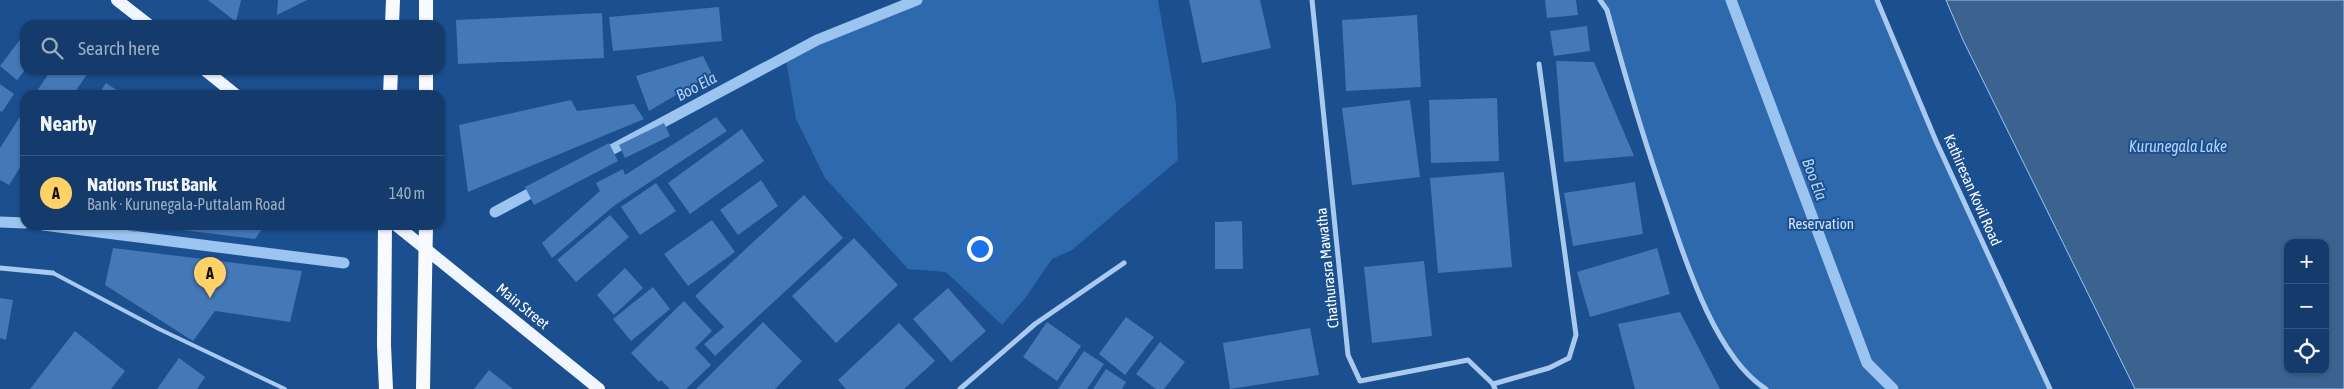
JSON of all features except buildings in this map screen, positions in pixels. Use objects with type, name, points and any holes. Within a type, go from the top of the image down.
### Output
[{"type":"highway","points":[[392,20],[393,0]]},
{"type":"highway","points":[[426,0],[426,20]]},
{"type":"highway","points":[[390,90],[391,75]]},
{"type":"highway","points":[[426,75],[426,90]]},
{"type":"highway","points":[[385,230],[384,345],[386,389]]},
{"type":"highway","points":[[423,389],[426,230]]},
{"type":"main road","points":[[117,0],[143,20]]},
{"type":"main road","points":[[211,75],[230,90]]},
{"type":"main road","name":"Main Street","points":[[403,230],[599,389]]},
{"type":"street","name":"Chathurasra Mawatha","points":[[1312,0],[1348,355],[1360,381],[1468,360],[1494,386]]},
{"type":"street","points":[[1600,0],[1607,10],[1645,144],[1692,279],[1721,337],[1753,381],[1766,389]]},
{"type":"street","name":"Kathiresan Kovil Road","points":[[1877,0],[1936,141],[2050,389]]},
{"type":"street","points":[[1494,386],[1549,368],[1569,358],[1576,335],[1539,64]]},
{"type":"street","points":[[960,389],[1035,324],[1124,263]]},
{"type":"street","points":[[0,268],[52,273]]},
{"type":"lane","points":[[52,273],[159,329],[285,389]]},
{"type":"green space","points":[[917,0],[1158,0],[1176,104],[1178,160],[1072,250],[1052,259],[1026,297],[1002,325],[946,272],[908,269],[825,178],[796,119],[785,54]]},
{"type":"green space","name":"Reservation","points":[[1600,0],[1877,0],[1936,141],[2050,389],[1759,389],[1721,337],[1692,279],[1645,144],[1607,10]]},
{"type":"water","name":"Kurunegala Lake","points":[[1946,0],[2344,0],[2344,389],[2135,389],[1963,40]]},
{"type":"waterway","name":"Boo Ela","points":[[598,157],[817,40],[917,0]]},
{"type":"waterway","name":"Boo Ela","points":[[1731,0],[1867,363],[1893,389]]},
{"type":"waterway","name":"Boo Ela","points":[[495,212],[540,188]]},
{"type":"waterway","name":"Boo Ela","points":[[0,222],[20,223]]},
{"type":"waterway","name":"Boo Ela","points":[[83,230],[344,263]]},
{"type":"place","name":"Nations Trust Bank","points":[[210,298]]}]
